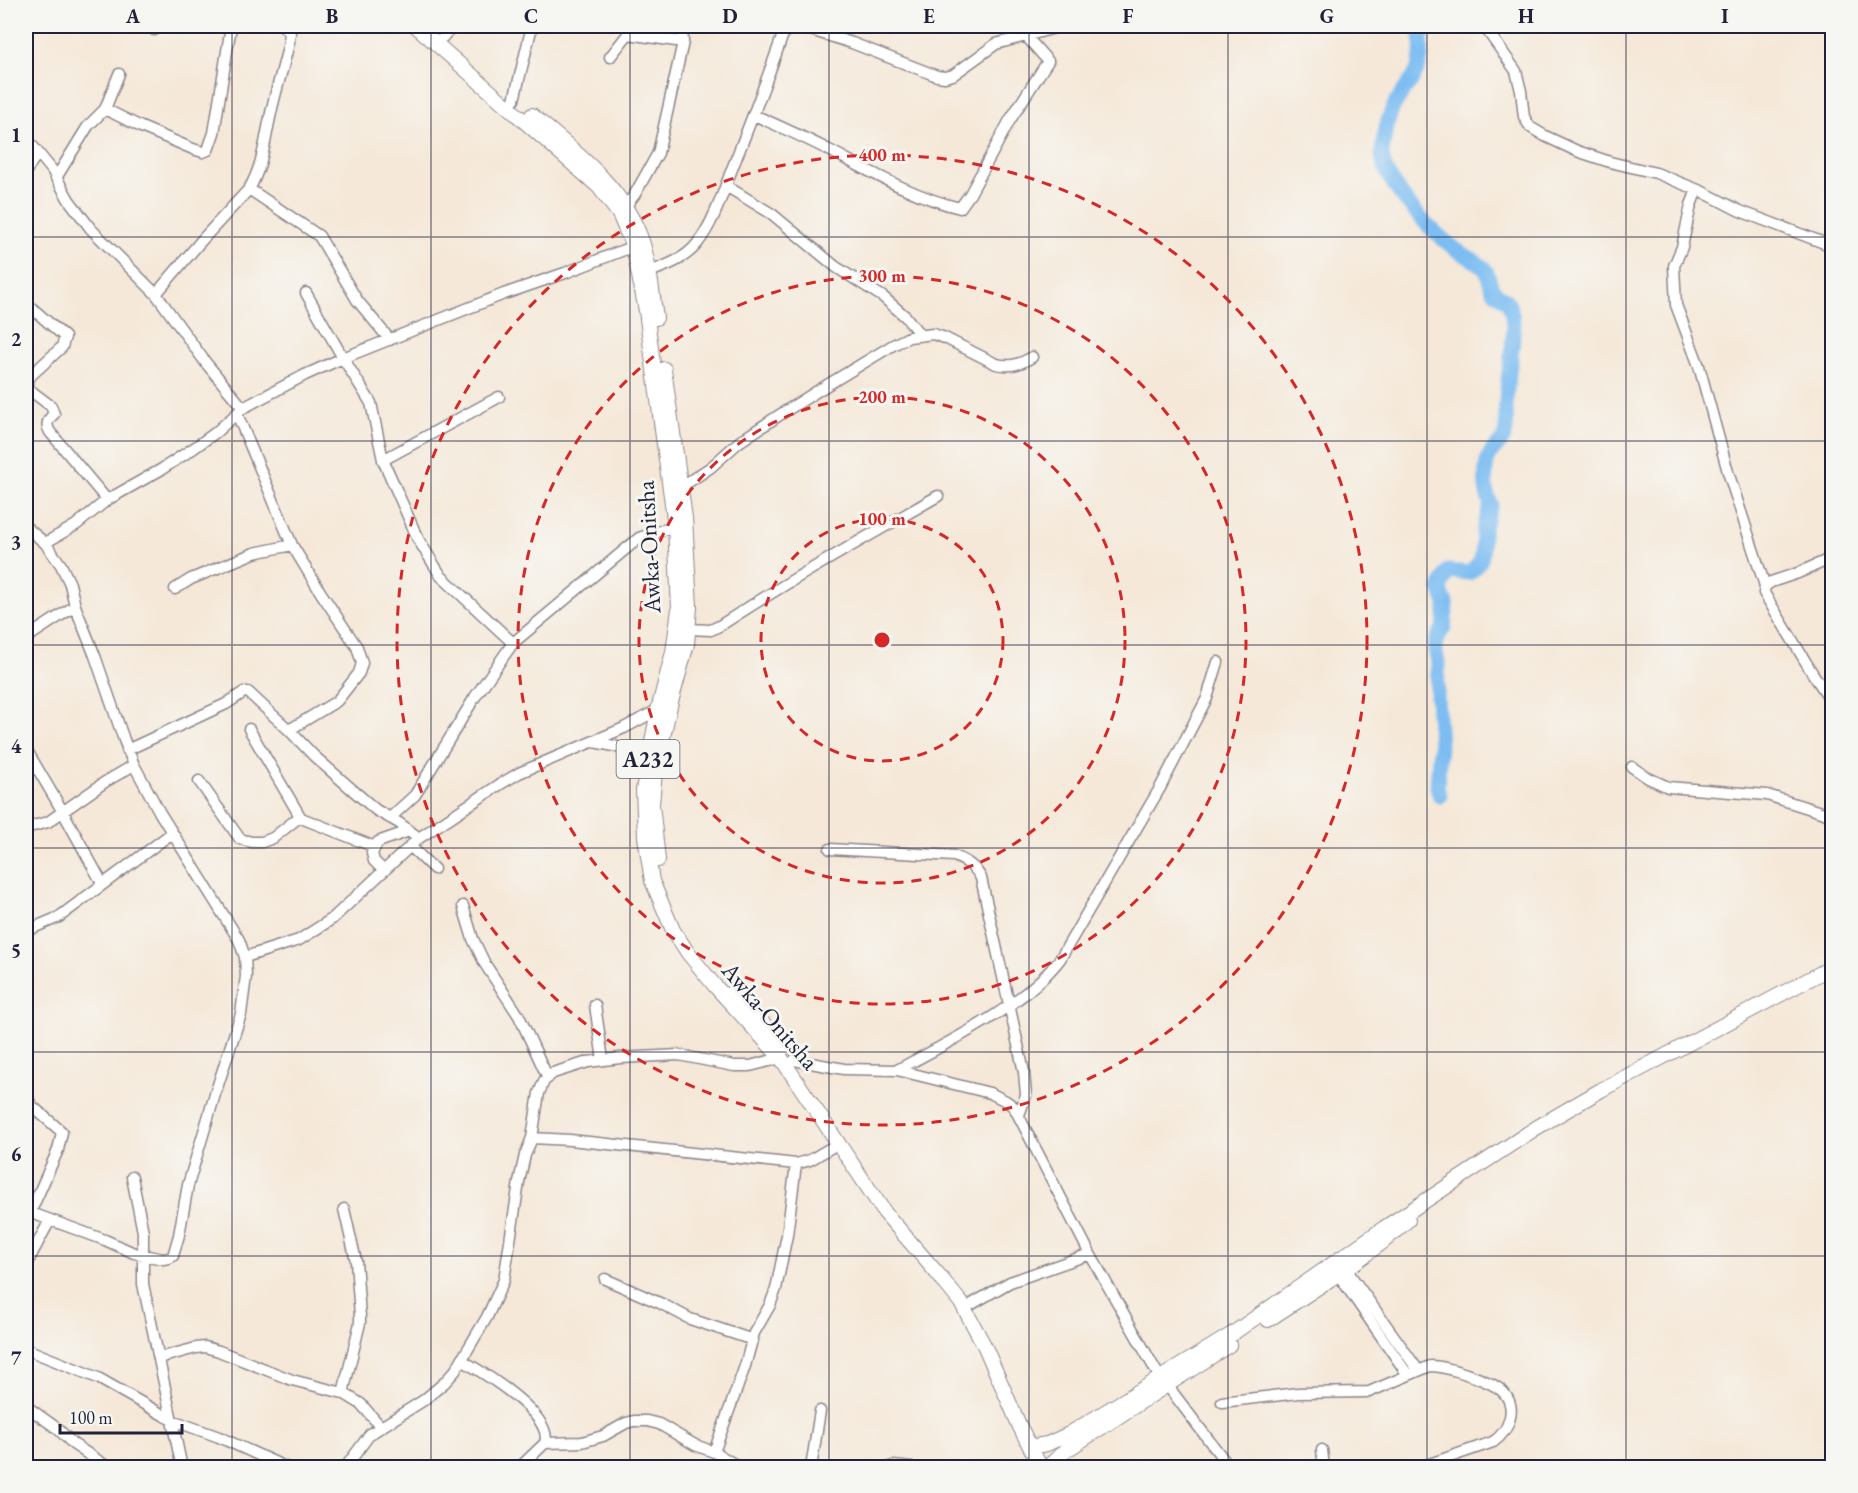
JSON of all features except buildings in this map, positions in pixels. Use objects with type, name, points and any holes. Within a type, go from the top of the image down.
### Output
[{"type":"main road","name":"Awka-Onitsha","points":[[416,26],[599,188],[638,244],[675,526],[679,609],[673,652],[658,710],[643,810],[652,881],[660,901],[677,938],[695,962],[788,1059],[897,1214],[972,1304],[1035,1447]]},
{"type":"main road","name":"Awka-Onitsha","points":[[429,26],[589,163],[610,186],[626,207],[649,272],[681,487],[688,555],[690,607],[687,644],[651,767]]},
{"type":"main road","points":[[1045,1466],[1428,1199],[1527,1134],[1600,1090],[1833,967]]},
{"type":"main road","name":"Awka-Onitsha","points":[[788,1059],[885,1213],[962,1304],[1045,1466]]},
{"type":"main road","points":[[1035,1447],[1070,1434],[1163,1382],[1342,1271],[1390,1236],[1428,1199]]},
{"type":"street","points":[[105,109],[193,149],[203,152],[208,150],[214,133],[231,26]]},
{"type":"street","points":[[156,294],[254,181],[264,150],[271,111],[290,42],[290,33],[283,26]]},
{"type":"street","points":[[443,37],[452,26]]},
{"type":"street","points":[[514,100],[532,26]]},
{"type":"street","points":[[626,207],[658,153],[683,42],[682,26]]},
{"type":"street","points":[[649,272],[678,260],[696,245],[710,224],[754,115],[786,26]]},
{"type":"street","points":[[798,26],[945,77],[953,75],[996,44],[1062,26]]},
{"type":"street","points":[[754,115],[939,203],[960,208],[1010,120],[1048,61],[1026,35],[1007,26]]},
{"type":"street","points":[[1484,26],[1516,71],[1524,117],[1530,127],[1577,151],[1656,173],[1697,189],[1740,211],[1833,246]]},
{"type":"street","points":[[610,57],[628,30],[683,42]]},
{"type":"street","points":[[57,178],[88,126],[105,109],[119,75]]},
{"type":"street","points":[[26,138],[57,178],[69,200],[91,229],[156,294],[240,411],[292,545],[353,641],[362,663],[359,673],[337,701],[289,730]]},
{"type":"street","points":[[26,171],[37,154]]},
{"type":"street","points":[[726,186],[772,214],[836,267],[883,297],[906,318],[920,335]]},
{"type":"street","points":[[249,189],[319,236],[357,300],[390,340]]},
{"type":"street","points":[[1697,189],[1682,247],[1674,266],[1676,305],[1699,366],[1728,472],[1765,586],[1764,592],[1767,600],[1833,702]]},
{"type":"street","points":[[45,543],[76,525],[106,500],[162,469],[215,433],[240,411],[305,375],[504,294],[638,244]]},
{"type":"street","points":[[306,292],[371,403],[383,460],[418,539],[441,576],[513,643]]},
{"type":"street","points":[[26,303],[65,337],[62,347],[27,379],[27,388],[51,406],[54,414],[47,423],[50,432],[106,500]]},
{"type":"street","points":[[681,487],[711,467],[739,442],[819,390],[909,337],[933,334],[1004,366],[1020,364],[1032,357]]},
{"type":"street","points":[[383,460],[499,397]]},
{"type":"street","points":[[688,629],[711,630],[721,625],[782,585],[938,496]]},
{"type":"street","points":[[390,818],[415,795],[475,697],[513,643],[639,538],[675,526]]},
{"type":"street","points":[[26,527],[45,543],[65,574],[127,750],[172,833],[239,940],[245,957],[246,976],[241,1014],[188,1185],[173,1256],[169,1258],[144,1256],[123,1250],[105,1240],[28,1212],[58,1150],[62,1132],[32,1106],[26,1095]]},
{"type":"street","points":[[175,588],[254,553],[292,545]]},
{"type":"street","points":[[1765,586],[1833,558]]},
{"type":"street","points":[[26,638],[75,606]]},
{"type":"street","points":[[897,1070],[957,1038],[1047,976],[1060,959],[1160,788],[1207,698],[1218,662]]},
{"type":"street","points":[[127,750],[248,692],[314,756],[376,810],[419,838]]},
{"type":"street","points":[[245,957],[299,940],[332,919],[419,838],[519,773],[593,742],[671,702]]},
{"type":"street","points":[[249,729],[301,818],[375,847]]},
{"type":"street","points":[[593,742],[625,748],[651,767]]},
{"type":"street","points":[[26,749],[102,883]]},
{"type":"street","points":[[26,828],[48,822],[105,782],[134,765]]},
{"type":"street","points":[[1632,767],[1647,778],[1668,787],[1767,795],[1827,814],[1833,813]]},
{"type":"street","points":[[199,782],[240,839],[262,842],[273,838],[301,818]]},
{"type":"street","points":[[384,871],[374,861],[372,853],[378,842],[409,831]]},
{"type":"street","points":[[26,931],[59,917],[172,833]]},
{"type":"street","points":[[410,846],[434,869]]},
{"type":"street","points":[[830,849],[954,856],[978,870],[1025,1083],[1026,1095],[1019,1115]]},
{"type":"street","points":[[463,906],[473,939],[485,964],[519,1016],[548,1078]]},
{"type":"street","points":[[595,1005],[603,1060]]},
{"type":"street","points":[[345,1467],[370,1434],[424,1400],[455,1371],[487,1317],[504,1280],[519,1182],[525,1155],[532,1138],[539,1093],[544,1082],[553,1073],[566,1068],[603,1060],[679,1055],[734,1066],[750,1066],[788,1059],[844,1069],[897,1070],[990,1093],[1006,1101],[1019,1115],[1090,1254],[1163,1382],[1230,1467]]},
{"type":"street","points":[[532,1138],[796,1164],[810,1160],[839,1143]]},
{"type":"street","points":[[714,1452],[746,1366],[754,1333],[770,1305],[776,1288],[787,1235],[796,1164]]},
{"type":"street","points":[[132,1177],[143,1232],[143,1284],[182,1467]]},
{"type":"street","points":[[343,1393],[360,1323],[356,1261],[344,1209]]},
{"type":"street","points":[[26,1265],[50,1220]]},
{"type":"street","points":[[972,1304],[1010,1282],[1090,1254]]},
{"type":"street","points":[[1342,1271],[1413,1373]]},
{"type":"street","points":[[605,1279],[690,1319],[753,1340]]},
{"type":"street","points":[[159,1358],[196,1348],[205,1347],[219,1351],[292,1380],[343,1393],[361,1404],[381,1427]]},
{"type":"street","points":[[26,1349],[98,1378],[172,1420],[219,1437],[287,1467]]},
{"type":"street","points":[[462,1360],[509,1389],[543,1426],[547,1439],[545,1443],[519,1467]]},
{"type":"street","points":[[1222,1402],[1298,1393],[1369,1392],[1430,1366],[1440,1366],[1495,1386],[1504,1393],[1510,1404],[1511,1414],[1505,1431],[1493,1442],[1418,1467]]},
{"type":"street","points":[[26,1406],[73,1444],[109,1467]]},
{"type":"street","points":[[811,1467],[820,1411]]},
{"type":"street","points":[[545,1443],[582,1442],[603,1436],[626,1423],[647,1422],[659,1424],[695,1445],[714,1452],[741,1467]]},
{"type":"street","points":[[1322,1450],[1324,1467]]},
{"type":"street","points":[[1024,1467],[1045,1466]]},
{"type":"street","points":[[887,1467],[912,1467]]},
{"type":"waterway","points":[[1421,26],[1419,66],[1389,116],[1383,147],[1383,161],[1393,184],[1423,220],[1454,248],[1484,268],[1493,290],[1508,303],[1513,326],[1506,430],[1503,440],[1492,451],[1487,463],[1487,492],[1491,504],[1484,529],[1481,559],[1469,573],[1448,571],[1440,589],[1446,603],[1444,627],[1436,641],[1435,649],[1438,662],[1437,697],[1440,746],[1437,788],[1440,796]]}]
